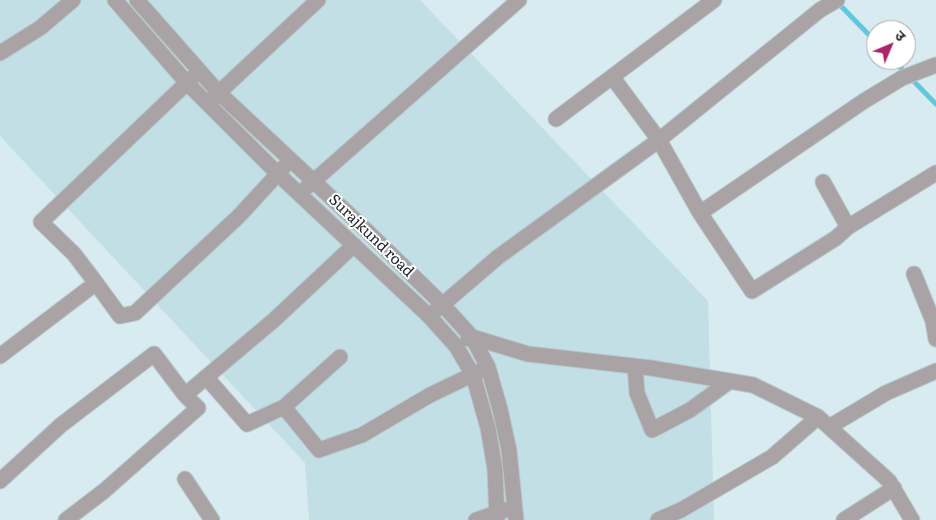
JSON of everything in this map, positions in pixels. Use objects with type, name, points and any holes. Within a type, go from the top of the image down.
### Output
[{"type":"street","points":[[0,53],[40,28],[73,0]]},
{"type":"street","points":[[115,0],[207,104],[278,174],[430,316],[456,346],[473,375],[488,428],[494,469],[497,516]]},
{"type":"street","name":"Surajkund road","points":[[137,0],[219,93],[442,304],[472,337],[488,367],[509,450],[516,513]]},
{"type":"street","points":[[207,104],[318,0]]},
{"type":"street","points":[[300,194],[313,180],[519,0]]},
{"type":"street","points":[[556,119],[714,0]]},
{"type":"street","points":[[430,316],[498,257],[659,140],[833,2]]},
{"type":"street","points":[[700,213],[909,74],[936,64]]},
{"type":"street","points":[[199,71],[41,222],[74,254],[120,316],[135,313],[238,216],[290,161]]},
{"type":"street","points":[[612,78],[659,140],[700,213],[752,291],[836,238],[848,227],[936,173]]},
{"type":"street","points":[[823,182],[848,227]]},
{"type":"street","points":[[185,395],[274,320],[354,245]]},
{"type":"street","points":[[914,274],[933,321],[936,339]]},
{"type":"street","points":[[0,356],[96,283]]},
{"type":"street","points":[[456,346],[472,337],[528,354],[635,366],[753,385],[818,417],[830,427],[889,481],[912,520]]},
{"type":"street","points":[[0,481],[62,425],[154,354],[185,395],[198,408],[104,491],[66,520]]},
{"type":"street","points":[[206,377],[247,424],[284,407],[340,357]]},
{"type":"street","points":[[635,366],[637,393],[652,430],[690,410],[730,381]]},
{"type":"street","points":[[284,407],[319,450],[362,435],[430,394],[488,367]]},
{"type":"street","points":[[830,427],[886,393],[936,371]]},
{"type":"street","points":[[658,520],[683,515],[772,457],[818,417]]},
{"type":"street","points":[[185,479],[212,520]]},
{"type":"street","points":[[844,520],[894,488]]},
{"type":"street","points":[[476,520],[516,513]]},
{"type":"shaded area","points":[[0,0],[420,0],[708,301],[714,520],[309,520],[305,463],[0,136]]},
{"type":"waterway","points":[[837,2],[866,32]]},
{"type":"waterway","points":[[903,70],[936,104]]}]
